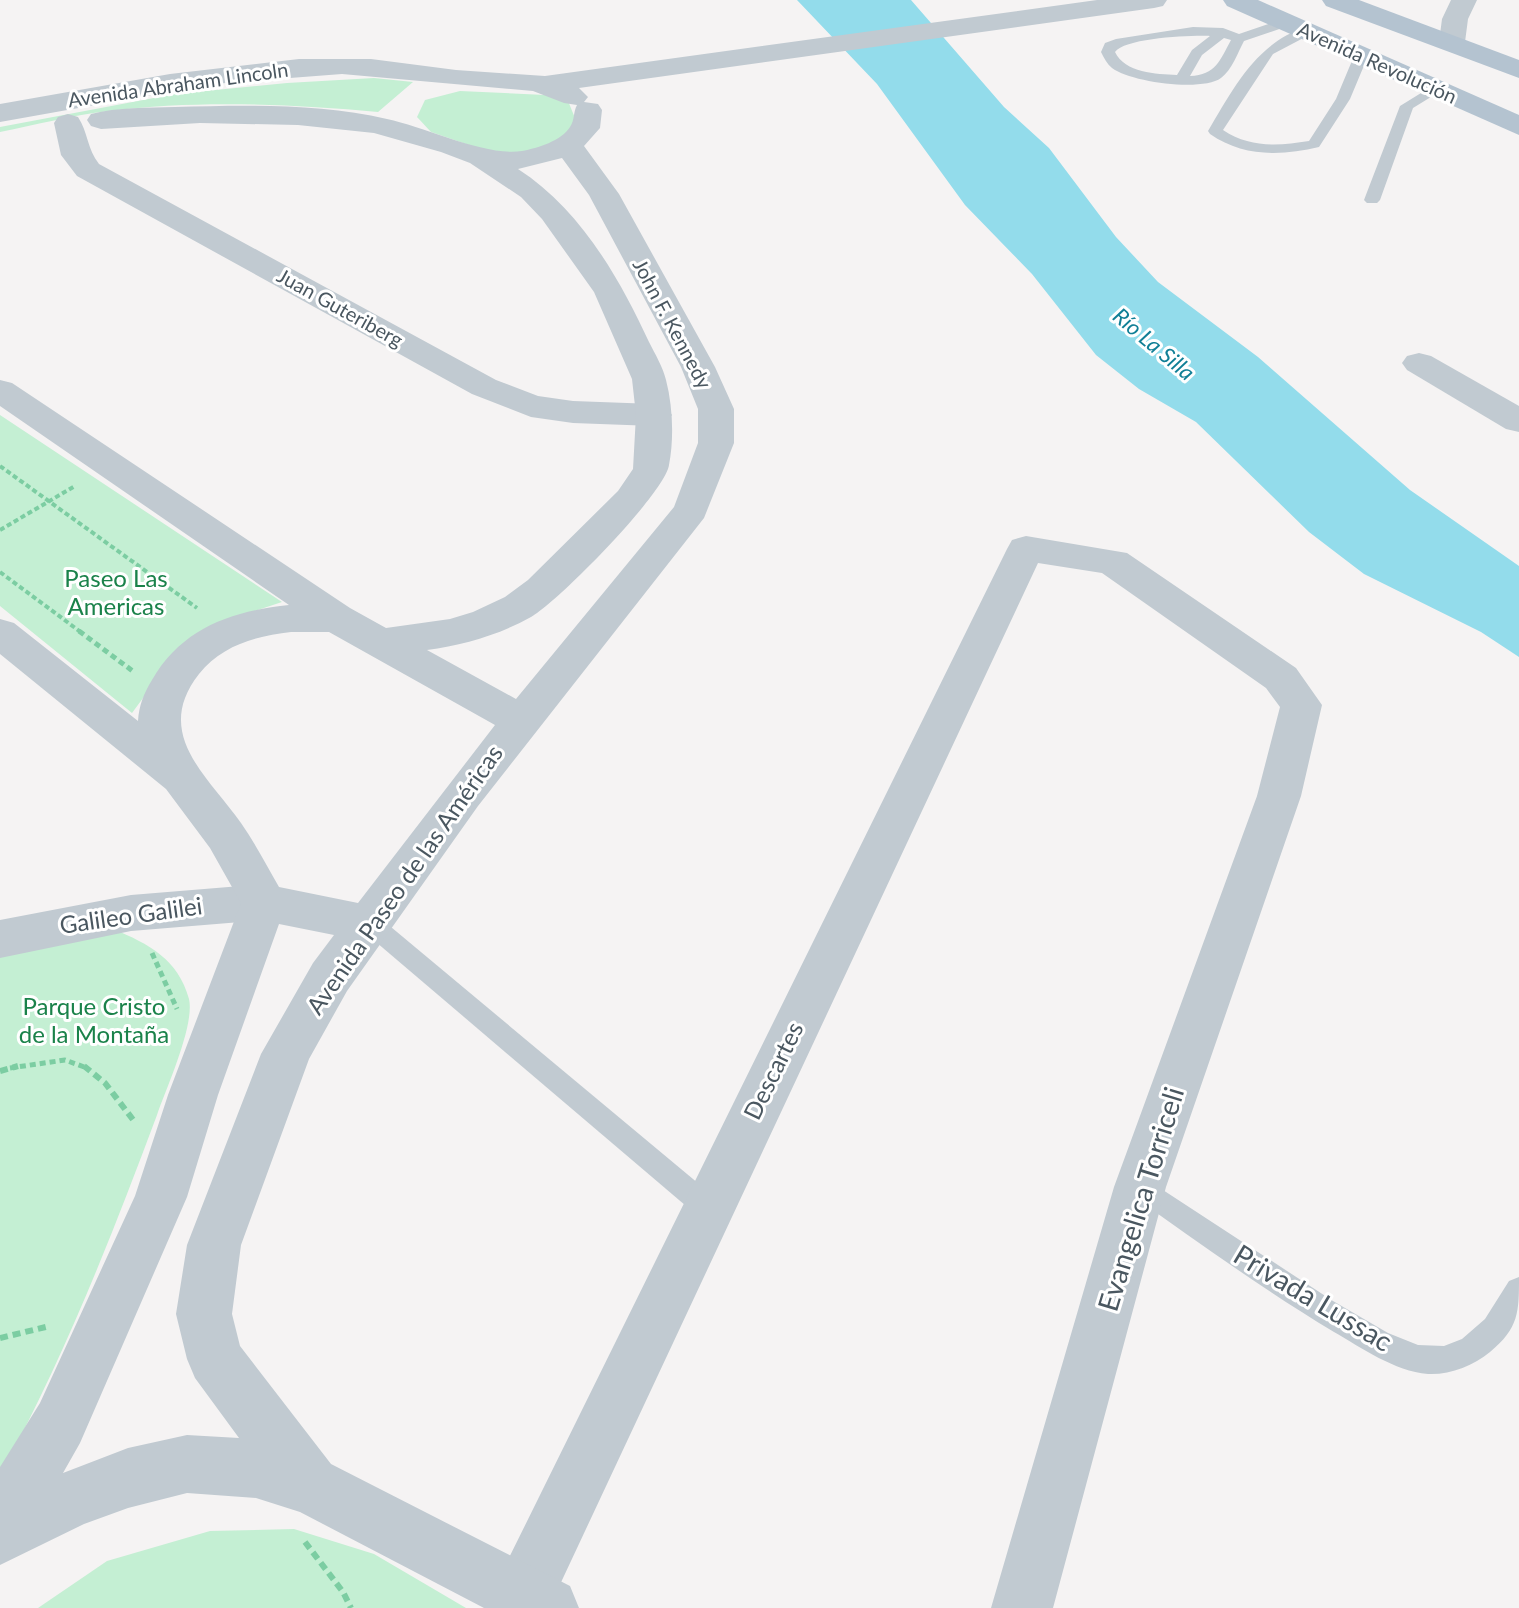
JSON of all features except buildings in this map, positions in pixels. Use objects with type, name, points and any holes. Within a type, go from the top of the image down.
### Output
[{"type":"main road","name":"Avenida Revolución","points":[[1335,0],[1361,6],[1519,70]]},
{"type":"main road","name":"Avenida Revolución","points":[[1239,3],[1519,126]]},
{"type":"street","points":[[548,84],[749,58],[1101,3],[1154,0]]},
{"type":"street","points":[[1452,42],[1455,19],[1464,0]]},
{"type":"street","points":[[568,145],[586,128],[588,110],[705,63]]},
{"type":"street","name":"Avenida Abraham Lincoln","points":[[0,113],[169,82],[298,68],[392,68],[456,78],[548,84],[567,92],[588,110]]},
{"type":"street","points":[[407,111],[456,78]]},
{"type":"street","name":"Avenida Abraham Lincoln","points":[[0,136],[68,123],[181,113],[276,115],[365,123],[407,111],[482,159],[527,159],[568,145]]},
{"type":"street","name":"Juan Guteriberg","points":[[68,123],[76,155],[88,170],[484,387],[531,406],[573,412],[654,415]]},
{"type":"street","name":"John F. Kennedy","points":[[520,720],[691,510],[716,443],[716,409],[698,367],[604,194],[568,145]]},
{"type":"street","name":"John F. Kennedy","points":[[378,643],[430,637],[487,622],[519,607],[542,589],[631,499],[651,469],[654,415],[649,379],[610,292],[553,212],[532,191],[482,159]]},
{"type":"street","points":[[1419,363],[1519,421]]},
{"type":"street","name":"Avenida Paseo de las Américas","points":[[0,390],[336,618],[520,720],[330,977],[286,1054],[214,1245],[204,1314],[215,1359],[310,1485],[536,1601]]},
{"type":"street","name":"Evangelica Torriceli","points":[[1022,1608],[1140,1187],[1279,796],[1301,705],[1281,678],[1113,562],[1026,549]]},
{"type":"street","name":"Descartes","points":[[536,1601],[708,1208],[1026,549]]},
{"type":"street","points":[[0,1522],[60,1423],[161,1197],[193,1095],[264,902],[226,836],[181,778],[166,749],[159,721],[163,694],[182,665],[213,638],[255,622],[305,617],[336,618]]},
{"type":"street","points":[[0,633],[181,778]]},
{"type":"street","name":"Galileo Galilei","points":[[0,939],[180,905],[264,902],[371,924]]},
{"type":"street","points":[[0,1535],[69,1500],[128,1478],[187,1464],[256,1469],[310,1485]]},
{"type":"lane","points":[[1239,38],[1217,76],[1181,80],[1133,72],[1119,67],[1111,59],[1110,46],[1194,32],[1223,32],[1239,38],[1296,27]]},
{"type":"lane","points":[[1296,27],[1268,51],[1215,131],[1231,144],[1279,151],[1314,144],[1343,99],[1361,56]]},
{"type":"lane","points":[[1181,80],[1197,53],[1223,32]]},
{"type":"lane","points":[[1372,200],[1407,106],[1434,89]]},
{"type":"lane","points":[[371,924],[708,1208]]},
{"type":"lane","name":"Privada Lussac","points":[[1140,1187],[1310,1303],[1388,1348],[1429,1360],[1456,1356],[1483,1343],[1504,1319],[1519,1290]]},
{"type":"path","points":[[0,530],[111,465]]},
{"type":"path","points":[[0,466],[231,631]]},
{"type":"path","points":[[0,572],[163,694]]},
{"type":"path","points":[[138,947],[151,951],[178,1012]]},
{"type":"path","points":[[0,1071],[46,1058],[87,1065],[111,1089],[141,1132],[171,1165]]},
{"type":"path","points":[[0,1338],[54,1325],[48,1339]]},
{"type":"green space","points":[[374,78],[413,82],[378,112],[277,105],[176,105],[95,113],[0,132],[0,127],[175,94]]},
{"type":"green space","points":[[460,91],[566,96],[577,123],[564,143],[513,160],[431,132],[417,117],[425,100]]},
{"type":"green space","name":"Paseo Las Americas","points":[[0,415],[282,602],[221,622],[171,660],[132,713],[0,606]]},
{"type":"green space","name":"Parque Cristo de la Montaña","points":[[113,929],[150,947],[178,973],[189,999],[188,1024],[173,1074],[85,1298],[0,1476],[0,943]]},
{"type":"green space","points":[[294,1529],[374,1554],[466,1608],[38,1608],[107,1561],[210,1531]]},
{"type":"water","name":"Río La Silla","points":[[797,0],[911,0],[1004,107],[1049,148],[1116,237],[1158,282],[1258,357],[1410,490],[1519,566],[1519,657],[1481,632],[1364,574],[1309,532],[1196,422],[1139,389],[1096,355],[1032,274],[965,205],[877,84]]}]
